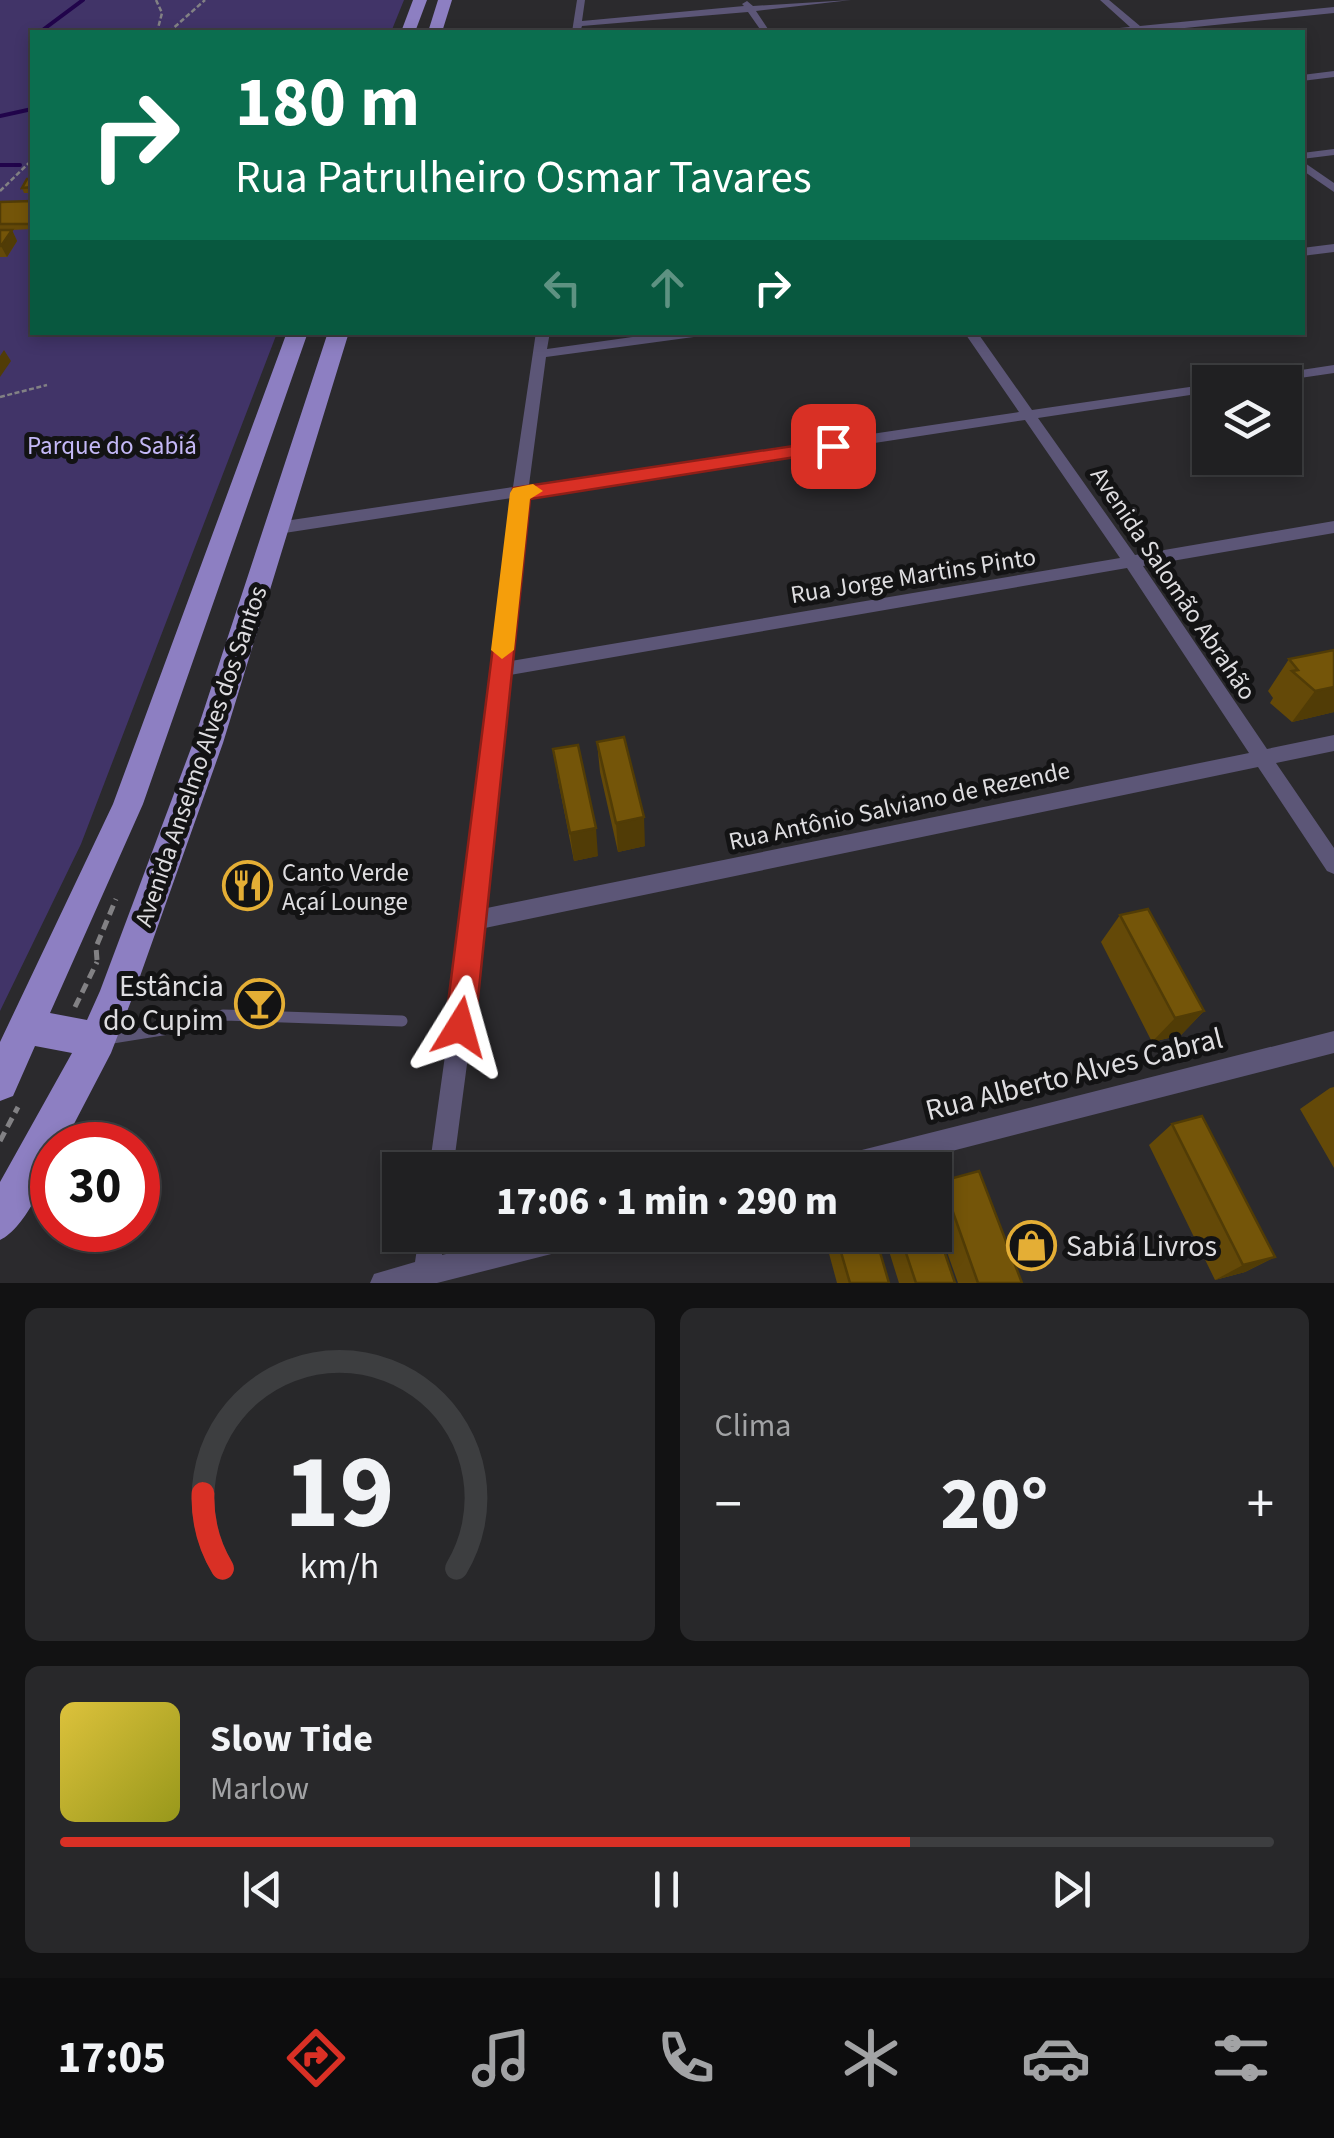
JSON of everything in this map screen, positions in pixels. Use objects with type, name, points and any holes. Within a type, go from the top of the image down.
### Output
[{"type":"main road","points":[[410,26],[420,1],[441,14]]},
{"type":"main road","points":[[410,26],[441,14]]},
{"type":"main road","name":"Avenida Anselmo Alves dos Santos","points":[[0,1083],[128,804],[297,335]]},
{"type":"main road","name":"Avenida Anselmo Alves dos Santos","points":[[0,1220],[98,1040],[208,743],[338,335]]},
{"type":"main road","points":[[21,1033],[98,1040]]},
{"type":"street","points":[[581,0],[577,28],[747,4],[847,0]]},
{"type":"street","points":[[1104,0],[1139,30]]},
{"type":"street","points":[[747,4],[765,30]]},
{"type":"street","points":[[1149,30],[1334,10]]},
{"type":"street","points":[[1305,78],[1334,74]]},
{"type":"street","points":[[1305,156],[1334,152]]},
{"type":"street","points":[[1305,166],[1334,189]]},
{"type":"street","points":[[1305,252],[1334,248]]},
{"type":"street","points":[[443,1152],[474,920],[520,493],[543,335]]},
{"type":"street","points":[[541,354],[679,335]]},
{"type":"street","name":"Avenida Salomão Abrahão","points":[[972,335],[1133,564],[1334,865]]},
{"type":"street","points":[[1302,374],[1334,369]]},
{"type":"street","points":[[278,528],[1192,391]]},
{"type":"street","name":"Rua Jorge Martins Pinto","points":[[500,670],[1334,527]]},
{"type":"street","name":"Rua Antônio Salviano de Rezende","points":[[474,920],[1334,743]]},
{"type":"street","name":"Rua Alberto Alves Cabral","points":[[901,1152],[1334,1042]]},
{"type":"street","points":[[426,1278],[430,1252]]},
{"type":"street","points":[[383,1283],[426,1278],[516,1252]]},
{"type":"lane","points":[[98,1040],[181,1027],[223,1014],[402,1021]]},
{"type":"path","points":[[156,0],[162,13],[158,30]]},
{"type":"path","points":[[172,30],[205,0]]},
{"type":"path","points":[[0,192],[30,162]]},
{"type":"path","points":[[0,397],[48,385]]},
{"type":"green space","name":"Parque do Sabiá","points":[[0,0],[404,0],[392,30],[30,30],[30,335],[276,335],[81,844],[0,1011]]},
{"type":"building","points":[[30,201],[29,224],[0,224],[0,202]]},
{"type":"building","points":[[0,230],[12,230],[1,246],[0,246]]},
{"type":"building","points":[[1334,650],[1334,687],[1315,691],[1292,671],[1298,670],[1289,659]]},
{"type":"building","points":[[624,737],[644,817],[616,823],[597,742]]},
{"type":"building","points":[[578,745],[596,828],[570,833],[553,749]]},
{"type":"building","points":[[1148,909],[1204,1011],[1175,1018],[1120,915]]},
{"type":"building","points":[[1202,1116],[1275,1257],[1243,1265],[1172,1124]]},
{"type":"building","points":[[979,1171],[1022,1283],[978,1283],[952,1209],[952,1178]]},
{"type":"building","points":[[841,1252],[880,1252],[889,1283],[850,1283]]},
{"type":"building","points":[[906,1252],[944,1252],[955,1283],[916,1283]]},
{"type":"waterway","points":[[43,30],[83,0]]},
{"type":"waterway","points":[[0,116],[30,109]]},
{"type":"waterway","points":[[0,165],[20,165]]},
{"type":"slow traffic","points":[[502,650],[520,493],[533,491]]},
{"type":"place","name":"Canto Verde Açaí Lounge","points":[[247,886]]},
{"type":"place","name":"Estância do Cupim","points":[[259,1003]]},
{"type":"place","name":"Sabiá Livros","points":[[1031,1246]]},
{"type":"route","points":[[460,1027],[520,493],[833,446]]}]
